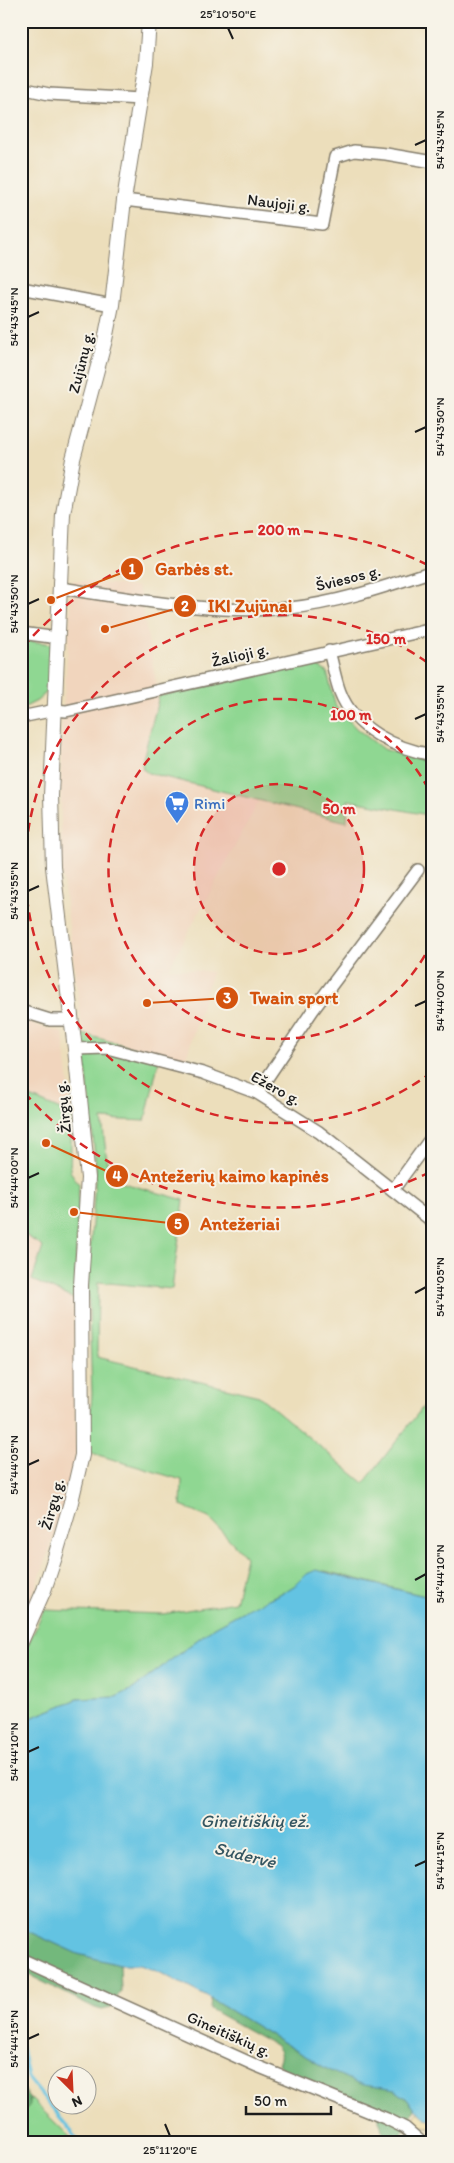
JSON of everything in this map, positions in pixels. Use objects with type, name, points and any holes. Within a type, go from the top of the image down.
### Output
[{"type":"street","name":"Zujūnų g.","points":[[55,710],[62,533],[67,487],[103,349],[112,305],[124,200],[146,63],[149,21]]},
{"type":"street","points":[[21,88],[49,94],[141,99]]},
{"type":"street","name":"Naujoji g.","points":[[124,200],[322,224],[335,157],[354,151],[433,162]]},
{"type":"street","points":[[21,288],[112,305]]},
{"type":"street","name":"Šviesos g.","points":[[60,588],[170,604],[291,608],[337,599],[433,571]]},
{"type":"street","name":"Žalioji g.","points":[[21,717],[55,710],[66,711],[433,629]]},
{"type":"street","points":[[21,633],[58,638]]},
{"type":"street","points":[[329,651],[341,694],[351,712],[361,724],[376,734],[402,746],[433,754]]},
{"type":"street","name":"Žirgų g.","points":[[21,1642],[44,1590],[55,1557],[82,1456],[81,1285],[88,1178],[75,1049],[53,867],[51,796],[55,710]]},
{"type":"street","points":[[256,1093],[313,1010],[418,870]]},
{"type":"street","points":[[21,1011],[50,1020],[71,1020]]},
{"type":"street","name":"Ežero g.","points":[[75,1049],[106,1048],[203,1073],[256,1093],[319,1132],[433,1222]]},
{"type":"street","points":[[393,1190],[433,1135]]},
{"type":"street","name":"Gineitiškių g.","points":[[21,1958],[257,2066],[387,2119],[405,2128],[421,2142]]},
{"type":"shaded area","points":[[73,580],[138,587],[159,696],[142,763],[143,769],[149,773],[259,801],[169,968],[212,972],[185,1061],[83,1034],[62,872],[61,737]]},
{"type":"shaded area","points":[[21,1021],[63,1033],[72,1115],[21,1093]]},
{"type":"shaded area","points":[[21,1232],[43,1247],[32,1280],[74,1299],[76,1455],[65,1500],[45,1563],[21,1625]]},
{"type":"green space","points":[[21,640],[52,644],[48,691],[37,701],[21,709]]},
{"type":"green space","points":[[313,664],[327,672],[336,707],[357,729],[383,749],[433,764],[433,816],[348,800],[347,822],[148,773],[143,769],[142,763],[159,696]]},
{"type":"green space","points":[[83,1034],[160,1055],[145,1121],[102,1119],[109,1179],[184,1200],[172,1289],[98,1282],[97,1357],[259,1396],[364,1483],[426,1403],[433,1408],[433,1598],[325,1571],[307,1574],[286,1591],[214,1627],[133,1689],[116,1697],[78,1699],[21,1722],[21,1659],[44,1610],[163,1614],[235,1602],[246,1557],[209,1518],[181,1506],[182,1480],[88,1452],[92,1393],[88,1281],[96,1168]]},
{"type":"green space","points":[[21,1093],[72,1115],[70,1171],[79,1184],[74,1299],[32,1280],[43,1247],[21,1232]]},
{"type":"green space","points":[[21,1928],[78,1954],[120,1965],[121,1991],[110,2008],[102,2010],[95,2008],[21,1971]]},
{"type":"green space","points":[[211,1999],[332,2072],[395,2090],[406,2098],[415,2109],[400,2136],[395,2139],[385,2135],[379,2120],[379,2108],[283,2070],[278,2064],[280,2054],[275,2045],[210,2009]]},
{"type":"green space","points":[[21,2087],[29,2097],[30,2105],[21,2114]]},
{"type":"green space","points":[[29,2097],[75,2142],[21,2142],[21,2114],[30,2105]]},
{"type":"sand","points":[[418,2111],[433,2120],[433,2128],[422,2126],[414,2118]]},
{"type":"water","name":"Gineitiškių ež.","points":[[316,1570],[433,1598],[433,2120],[426,2118],[395,2090],[364,2085],[332,2072],[211,1999],[159,1972],[140,1965],[120,1965],[78,1954],[21,1928],[21,1722],[78,1699],[116,1697],[133,1689],[214,1627],[286,1591],[307,1574]]},
{"type":"waterway","points":[[21,2042],[28,2078],[80,2142]]},
{"type":"place","name":"Garbės st.","points":[[51,600]]},
{"type":"place","name":"IKI Zujūnai","points":[[105,629]]},
{"type":"place","name":"Rimi","points":[[177,824]]},
{"type":"place","name":"Twain sport","points":[[147,1003]]},
{"type":"place","name":"Antežerių kaimo kapinės","points":[[46,1143]]},
{"type":"place","name":"Antežeriai","points":[[74,1212]]},
{"type":"water label","name":"Sudervė","points":[[245,1855]]}]
